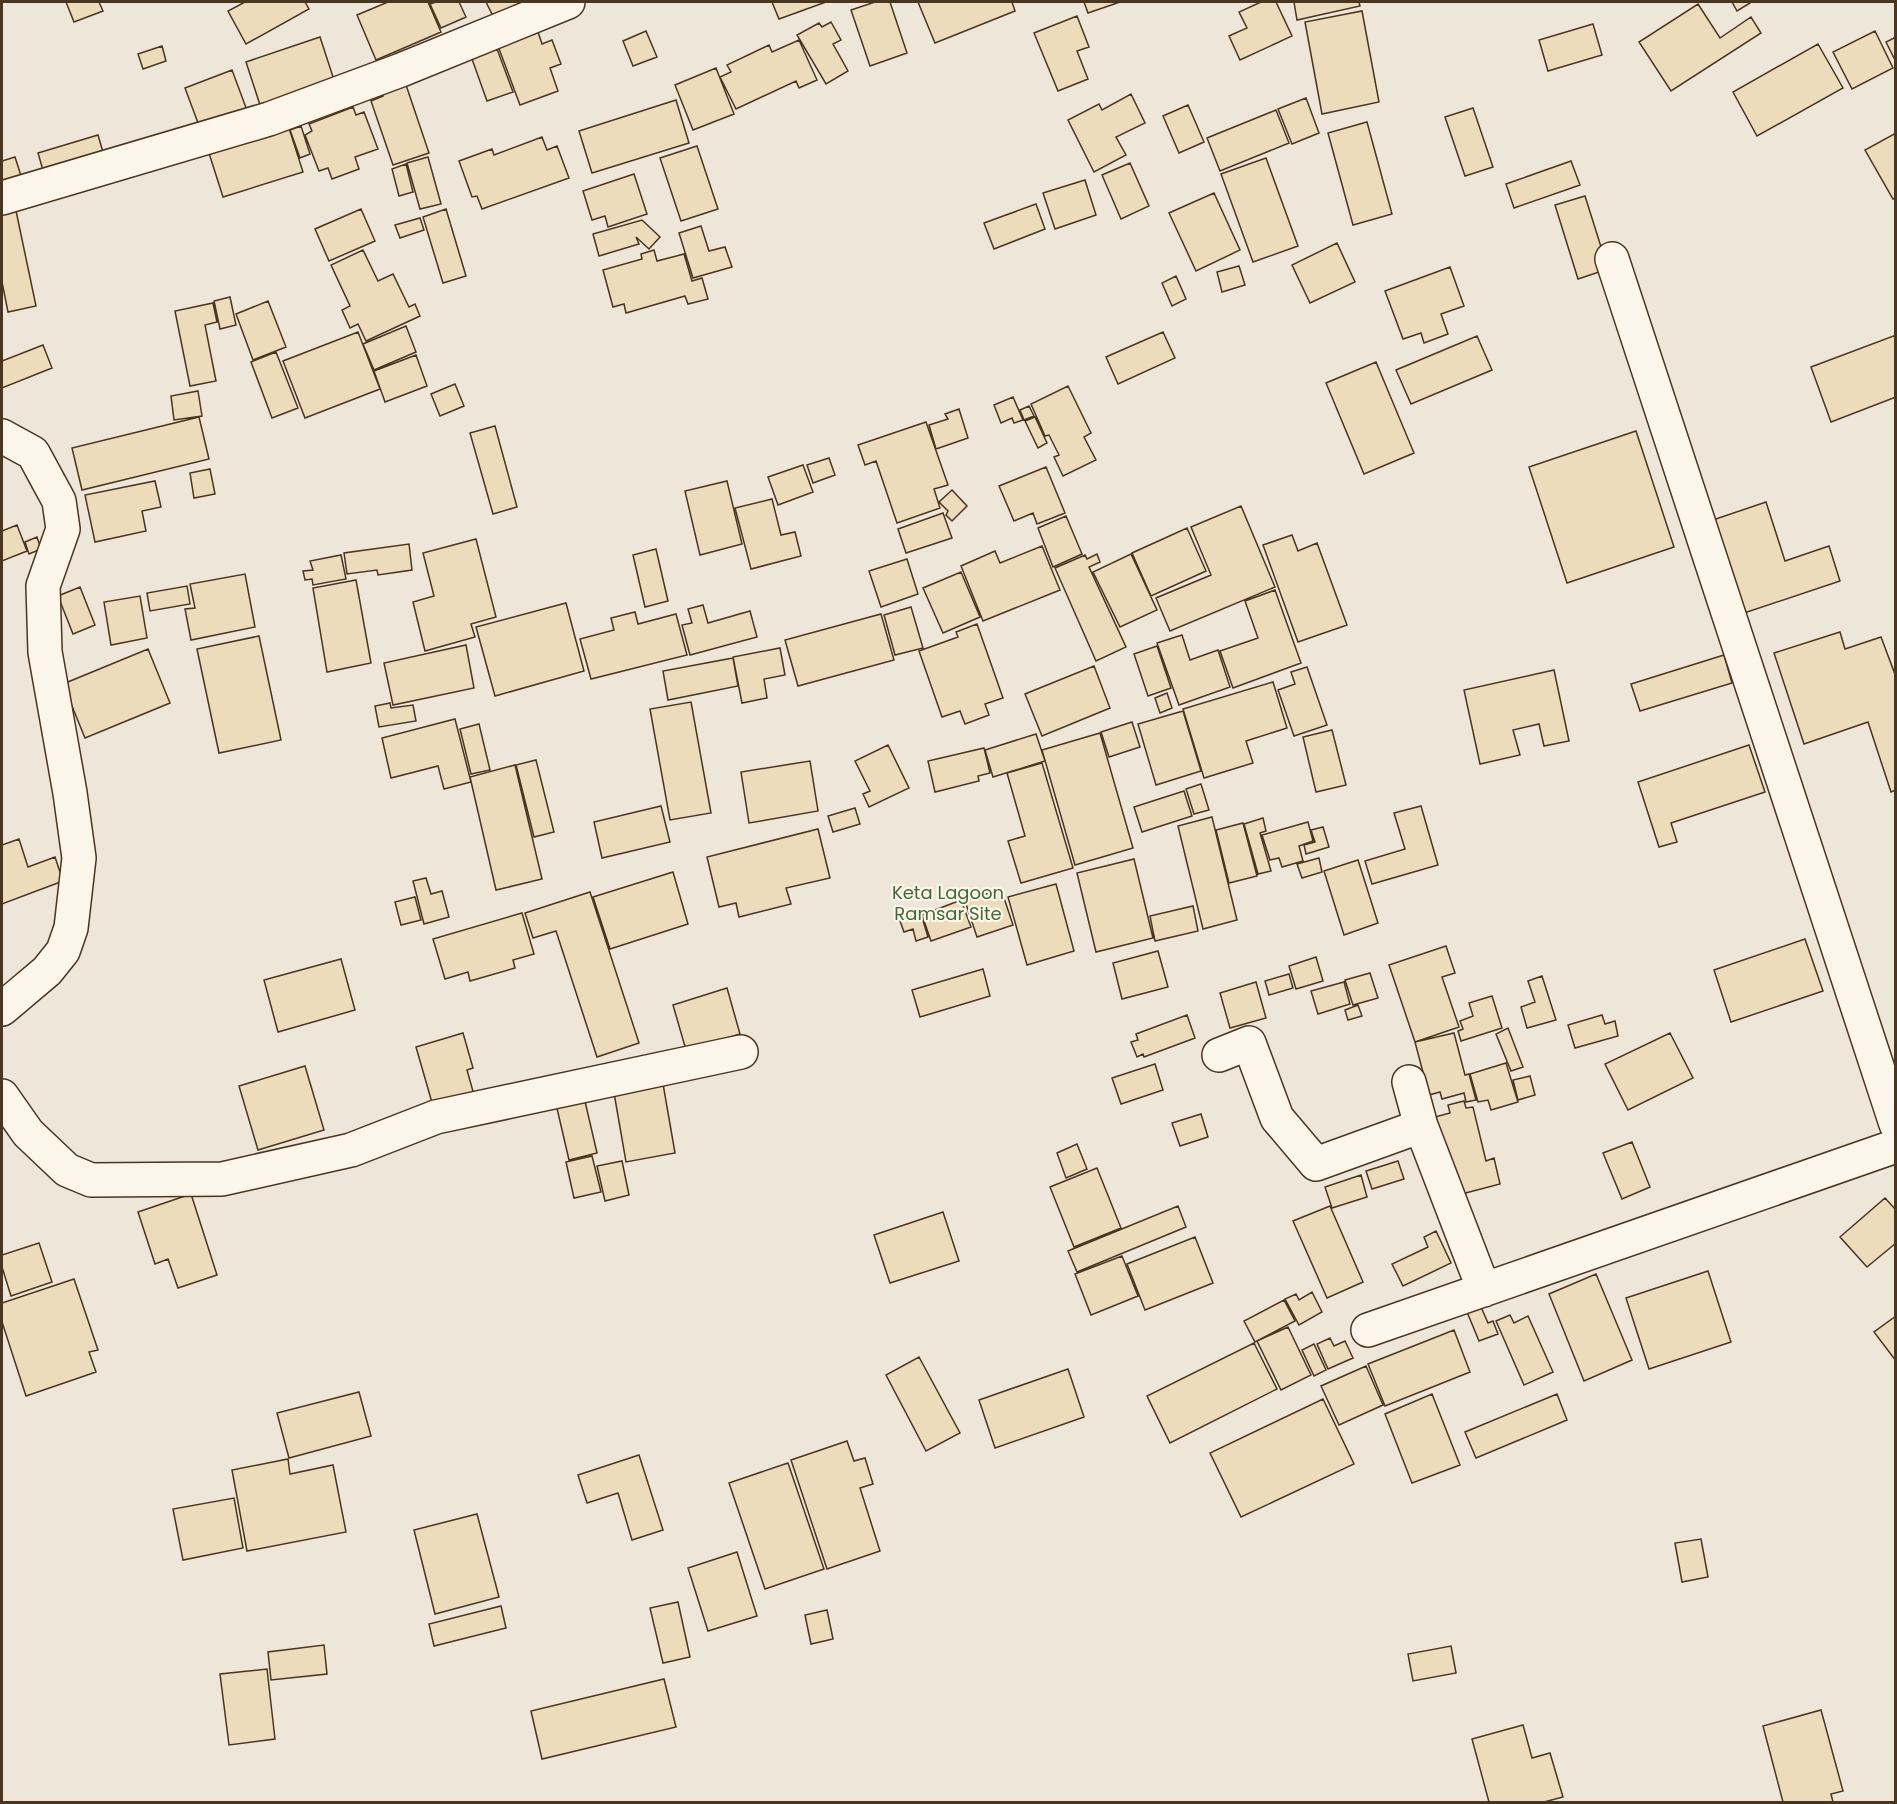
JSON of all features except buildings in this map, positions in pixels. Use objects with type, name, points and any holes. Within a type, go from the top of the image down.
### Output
[{"type":"street","points":[[2,198],[269,119],[401,70],[568,2]]},
{"type":"street","points":[[1612,259],[1896,1125]]},
{"type":"street","points":[[2,436],[33,453],[59,501],[63,529],[44,586],[45,652],[79,858],[71,928],[63,951],[47,971],[2,1009]]},
{"type":"street","points":[[1219,1055],[1248,1043],[1277,1118],[1316,1164],[1421,1126]]},
{"type":"street","points":[[2,1096],[28,1133],[67,1170],[91,1180],[222,1179],[351,1150],[436,1118],[741,1052]]},
{"type":"street","points":[[1409,1082],[1421,1126],[1484,1290]]},
{"type":"street","points":[[1368,1330],[1896,1146]]},
{"type":"green space","name":"Keta Lagoon Ramsar Site","points":[[2,2],[1895,2],[1895,1802],[2,1802]]}]
